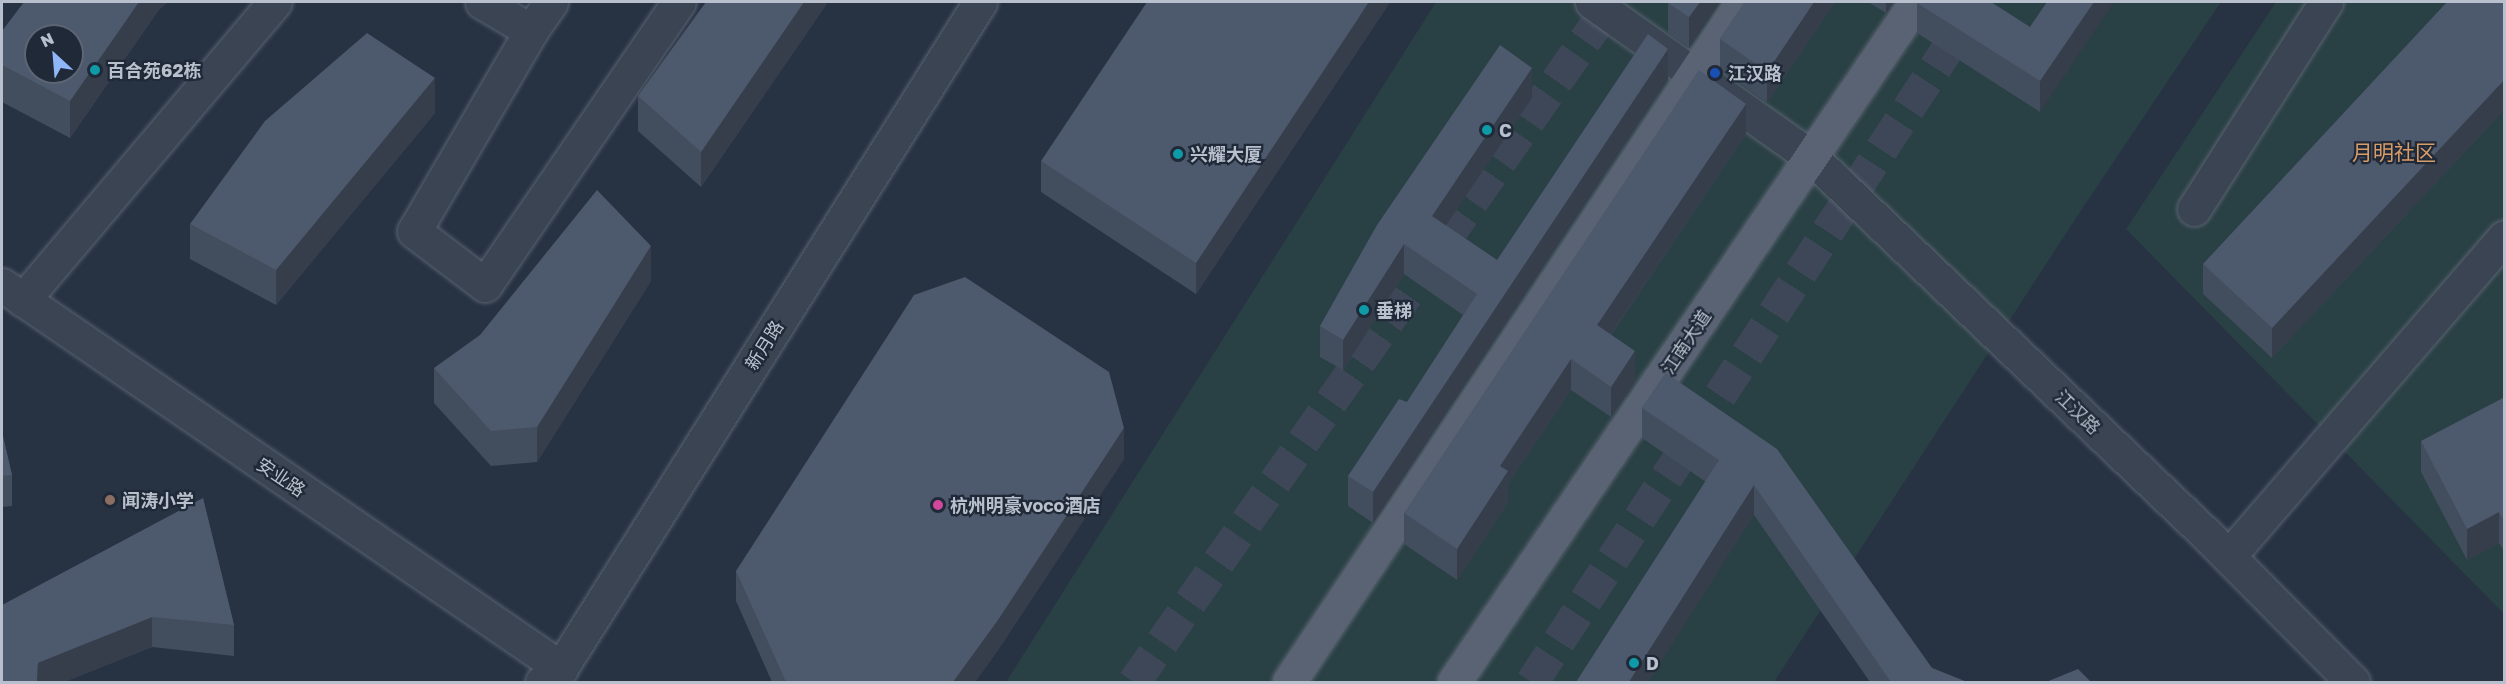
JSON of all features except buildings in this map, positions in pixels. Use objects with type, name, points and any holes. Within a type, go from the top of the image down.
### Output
[{"type":"main road","points":[[1289,682],[1742,2]]},
{"type":"main road","name":"江南大道","points":[[1454,682],[1916,2]]},
{"type":"street","points":[[12,293],[275,2]]},
{"type":"street","points":[[482,2],[531,31]]},
{"type":"street","points":[[552,2],[531,31],[414,231],[485,285],[679,2]]},
{"type":"street","name":"新月路","points":[[551,675],[980,2]]},
{"type":"street","name":"江汉路","points":[[1593,2],[1812,158],[2229,556],[2353,682]]},
{"type":"street","points":[[2194,209],[2326,2]]},
{"type":"street","points":[[2229,556],[2505,237]]},
{"type":"street","name":"安业路","points":[[12,293],[551,675]]},
{"type":"green space","points":[[1436,2],[2221,2],[2080,212],[1774,682],[1006,682]]},
{"type":"green space","points":[[2276,2],[2504,2],[2504,614],[2126,229]]},
{"type":"tunnel","points":[[1134,682],[1612,2]]},
{"type":"tunnel","points":[[1532,682],[1978,2]]},
{"type":"place","name":"百合苑62栋","points":[[95,70]]},
{"type":"place","name":"江汉路","points":[[1715,73]]},
{"type":"place","name":"C","points":[[1487,130]]},
{"type":"place","name":"兴耀大厦","points":[[1178,154]]},
{"type":"place","name":"垂梯","points":[[1364,310]]},
{"type":"place","name":"闻涛小学","points":[[110,500]]},
{"type":"place","name":"杭州明豪voco酒店","points":[[938,505]]},
{"type":"place","name":"D","points":[[1634,663]]},
{"type":"district","name":"月明社区","points":[[2394,152]]}]
